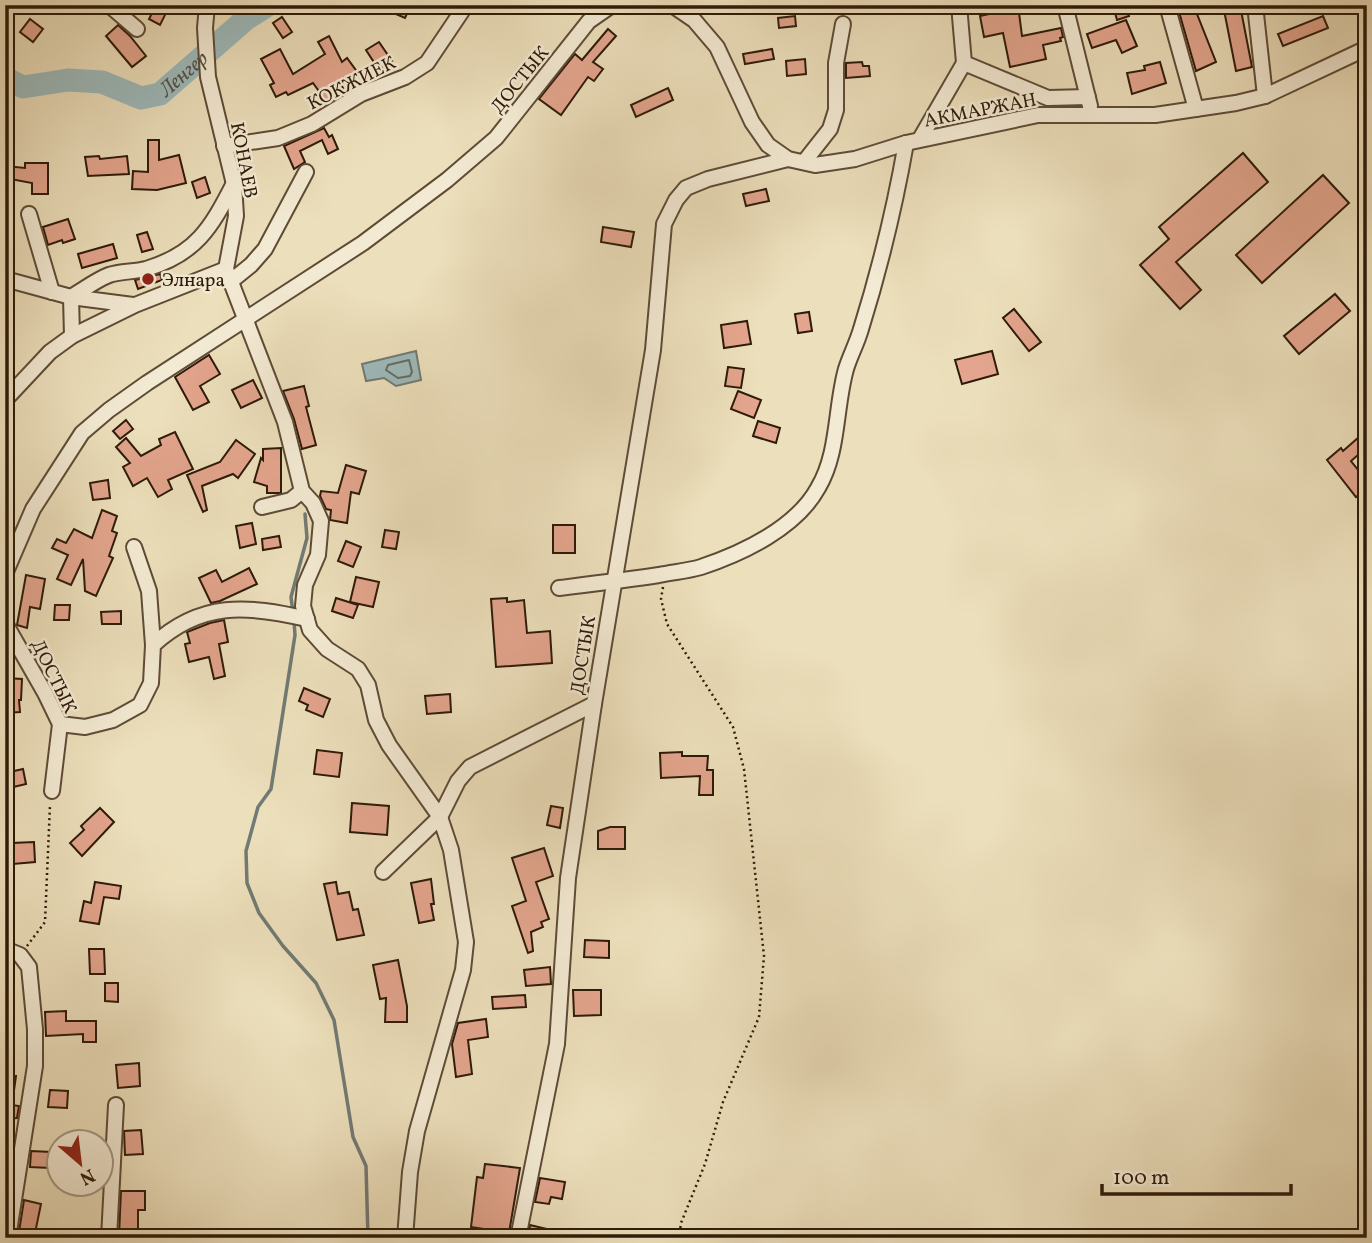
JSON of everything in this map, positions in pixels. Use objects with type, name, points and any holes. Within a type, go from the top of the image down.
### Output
[{"type":"street","points":[[108,5],[137,29]]},
{"type":"street","name":"КОНАЕВ","points":[[207,5],[205,28],[208,77],[234,184],[236,216],[228,276]]},
{"type":"street","name":"КОКЖИЕК","points":[[224,146],[278,138],[312,124],[361,94],[405,77],[427,63],[466,5]]},
{"type":"street","name":"ДОСТЫК","points":[[5,574],[33,509],[82,433],[147,383],[363,243],[447,180],[496,138],[589,22],[612,5]]},
{"type":"street","points":[[672,5],[694,20],[717,47],[752,122],[768,145],[788,159]]},
{"type":"street","points":[[559,588],[699,568],[745,548],[784,525],[802,509],[818,488],[829,461],[846,370],[861,330],[913,141],[964,63],[959,5]]},
{"type":"street","points":[[1065,5],[1092,114]]},
{"type":"street","points":[[1167,5],[1196,109]]},
{"type":"street","points":[[1255,5],[1265,96]]},
{"type":"street","points":[[804,162],[830,129],[836,110],[836,63],[843,24]]},
{"type":"street","name":"АКМАРЖАН","points":[[788,159],[815,165],[855,159],[913,141],[1038,115],[1155,115],[1265,96],[1367,48]]},
{"type":"street","points":[[964,63],[1048,98],[1088,97]]},
{"type":"street","name":"ДОСТЫК","points":[[518,1238],[557,1044],[568,878],[653,349],[664,224],[676,200],[686,188],[708,179],[788,159]]},
{"type":"street","points":[[5,400],[50,352],[72,336],[135,305],[228,276],[251,265],[265,249],[306,172]]},
{"type":"street","points":[[71,297],[109,275],[144,270],[173,260],[201,238],[214,223],[234,184]]},
{"type":"street","points":[[29,214],[52,292]]},
{"type":"street","points":[[228,276],[285,422],[302,491],[313,503],[321,522],[318,555],[305,585],[303,606],[310,630],[327,649],[358,669],[368,685],[376,720],[384,736],[440,817],[453,863],[466,942],[464,961],[417,1131],[410,1172],[405,1238]]},
{"type":"street","points":[[5,279],[71,297],[135,305]]},
{"type":"street","points":[[71,297],[72,336]]},
{"type":"street","points":[[262,507],[291,500],[302,491]]},
{"type":"street","points":[[60,724],[85,727],[113,720],[140,705],[150,683],[153,645],[149,591],[134,547]]},
{"type":"street","points":[[153,645],[166,632],[197,616],[236,608],[307,619]]},
{"type":"street","name":"ДОСТЫК","points":[[5,623],[60,724],[51,791]]},
{"type":"street","points":[[383,872],[440,817],[458,781],[470,767],[594,704]]},
{"type":"street","points":[[5,949],[20,955],[29,967],[36,1029],[35,1066],[8,1238]]},
{"type":"street","points":[[109,1238],[116,1105]]},
{"type":"path","points":[[666,573],[661,599],[667,624],[733,727],[741,758],[764,956],[759,1017],[723,1102],[705,1164],[681,1223],[679,1238]]},
{"type":"path","points":[[20,955],[45,922],[51,791]]},
{"type":"path","points":[[317,1231],[327,1238]]},
{"type":"water","points":[[416,351],[421,380],[396,386],[384,378],[366,381],[362,364]]},
{"type":"building","points":[[156,5],[167,11],[160,25],[149,19]]},
{"type":"building","points":[[375,5],[411,5],[405,18]]},
{"type":"building","points":[[1018,5],[1022,36],[1061,28],[1063,37],[1060,38],[1061,41],[1043,45],[1046,59],[1010,67],[1003,33],[984,37],[980,16],[994,13],[993,8]]},
{"type":"building","points":[[1113,5],[1126,5],[1129,16],[1117,20]]},
{"type":"building","points":[[1177,5],[1218,5],[1219,10],[1197,14],[1216,62],[1196,71]]},
{"type":"building","points":[[1223,5],[1240,5],[1252,67],[1236,71]]},
{"type":"building","points":[[795,16],[796,26],[779,28],[778,18]]},
{"type":"building","points":[[1323,16],[1328,28],[1283,46],[1278,34]]},
{"type":"building","points":[[282,17],[292,32],[283,38],[273,23]]},
{"type":"building","points":[[30,19],[43,29],[33,42],[20,32]]},
{"type":"building","points":[[1126,20],[1137,46],[1122,53],[1116,40],[1092,48],[1087,34]]},
{"type":"building","points":[[118,25],[146,56],[132,67],[106,36]]},
{"type":"building","points":[[608,29],[616,36],[593,62],[603,69],[594,81],[588,77],[561,115],[539,99],[575,54],[582,60]]},
{"type":"building","points":[[329,36],[342,62],[347,58],[358,73],[341,85],[343,88],[326,101],[313,83],[288,95],[286,92],[276,97],[270,85],[274,83],[261,59],[280,49],[293,74],[325,54],[318,42]]},
{"type":"building","points":[[379,42],[392,61],[379,70],[366,50]]},
{"type":"building","points":[[772,49],[774,59],[745,64],[743,54]]},
{"type":"building","points":[[805,59],[806,74],[787,76],[786,61]]},
{"type":"building","points":[[862,62],[863,66],[869,66],[870,76],[846,78],[846,63]]},
{"type":"building","points":[[1160,62],[1166,83],[1132,94],[1127,73],[1145,70],[1144,66]]},
{"type":"building","points":[[668,88],[673,100],[636,117],[631,105]]},
{"type":"building","points":[[324,128],[329,137],[332,135],[338,149],[328,154],[322,140],[300,151],[305,162],[294,169],[284,146]]},
{"type":"building","points":[[148,140],[159,140],[159,160],[179,155],[186,183],[157,190],[132,189],[133,171],[148,172]]},
{"type":"building","points":[[1243,153],[1268,182],[1176,262],[1201,290],[1180,309],[1140,265],[1169,239],[1159,227]]},
{"type":"building","points":[[99,156],[100,159],[127,156],[129,174],[88,176],[85,157]]},
{"type":"building","points":[[25,163],[48,163],[48,194],[32,194],[32,183],[5,178],[5,166],[25,168]]},
{"type":"building","points":[[1323,175],[1349,203],[1262,283],[1236,255]]},
{"type":"building","points":[[205,177],[210,193],[197,198],[192,182]]},
{"type":"building","points":[[766,189],[769,201],[746,206],[743,194]]},
{"type":"building","points":[[68,219],[75,239],[48,245],[43,227]]},
{"type":"building","points":[[603,227],[634,232],[631,247],[601,242]]},
{"type":"building","points":[[147,232],[153,249],[142,252],[137,235]]},
{"type":"building","points":[[113,244],[117,258],[82,268],[78,254]]},
{"type":"building","name":"Элнара","points":[[160,274],[162,280],[138,289],[135,280]]},
{"type":"building","points":[[1335,294],[1350,311],[1299,354],[1284,336]]},
{"type":"building","points":[[1014,309],[1041,342],[1029,351],[1003,318]]},
{"type":"building","points":[[809,312],[812,331],[798,333],[795,314]]},
{"type":"building","points":[[747,321],[751,344],[724,348],[721,325]]},
{"type":"building","points":[[992,351],[998,374],[962,384],[955,360]]},
{"type":"building","points":[[209,355],[220,374],[200,386],[209,402],[193,410],[175,377]]},
{"type":"building","points":[[728,367],[744,369],[741,388],[725,386]]},
{"type":"building","points":[[253,380],[262,398],[241,408],[232,390]]},
{"type":"building","points":[[304,386],[309,406],[306,407],[316,445],[302,449],[283,391]]},
{"type":"building","points":[[738,391],[761,400],[754,418],[731,409]]},
{"type":"building","points":[[126,420],[133,429],[120,439],[113,431]]},
{"type":"building","points":[[758,421],[780,428],[776,443],[753,436]]},
{"type":"building","points":[[1367,430],[1367,447],[1351,461],[1367,481],[1367,489],[1356,497],[1327,460],[1341,448],[1343,451]]},
{"type":"building","points":[[175,432],[193,469],[168,480],[172,489],[158,497],[147,478],[133,486],[123,467],[130,463],[116,447],[126,438],[141,456],[161,445],[159,439]]},
{"type":"building","points":[[236,440],[255,454],[238,478],[233,474],[202,486],[207,510],[203,512],[187,475],[220,462]]},
{"type":"building","points":[[281,448],[281,493],[267,493],[267,486],[254,482],[261,458],[263,460],[263,449]]},
{"type":"building","points":[[346,465],[366,471],[359,494],[351,492],[347,523],[330,520],[331,510],[326,509],[320,496],[321,491],[338,493]]},
{"type":"building","points":[[108,480],[110,498],[93,500],[90,483]]},
{"type":"building","points":[[102,510],[117,516],[112,531],[117,533],[109,556],[113,558],[96,596],[85,591],[83,559],[71,585],[57,579],[68,555],[52,548],[57,539],[66,543],[74,529],[92,538]]},
{"type":"building","points":[[252,523],[256,544],[240,548],[236,526]]},
{"type":"building","points":[[553,525],[575,525],[575,553],[553,553]]},
{"type":"building","points":[[385,530],[399,532],[396,549],[382,547]]},
{"type":"building","points":[[279,536],[281,547],[263,550],[262,539]]},
{"type":"building","points":[[346,541],[361,547],[353,567],[338,561]]},
{"type":"building","points":[[249,568],[257,584],[211,603],[199,578],[216,570],[222,582]]},
{"type":"building","points":[[26,575],[45,579],[40,609],[30,607],[27,628],[17,625]]},
{"type":"building","points":[[356,577],[379,582],[373,607],[350,602]]},
{"type":"building","points":[[336,598],[358,605],[353,618],[332,611]]},
{"type":"building","points":[[507,598],[507,602],[524,600],[527,633],[550,631],[552,663],[496,667],[491,599]]},
{"type":"building","points":[[55,605],[70,605],[69,620],[54,620]]},
{"type":"building","points":[[121,611],[121,624],[102,624],[101,612]]},
{"type":"building","points":[[224,620],[228,642],[219,644],[225,676],[214,679],[209,657],[189,662],[185,644],[190,643],[187,632]]},
{"type":"building","points":[[6,678],[22,679],[20,712],[5,713]]},
{"type":"building","points":[[304,688],[330,699],[323,717],[306,710],[308,705],[299,701]]},
{"type":"building","points":[[450,694],[451,712],[427,714],[425,696]]},
{"type":"building","points":[[317,750],[342,753],[339,777],[314,774]]},
{"type":"building","points":[[682,752],[682,756],[708,756],[707,770],[713,770],[713,795],[699,795],[700,776],[661,778],[660,753]]},
{"type":"building","points":[[23,769],[26,784],[5,789],[5,773]]},
{"type":"building","points":[[352,803],[389,806],[387,835],[350,832]]},
{"type":"building","points":[[551,806],[563,808],[560,828],[547,825]]},
{"type":"building","points":[[100,808],[114,822],[82,856],[70,843],[84,830],[81,826]]},
{"type":"building","points":[[610,827],[625,827],[625,849],[598,849],[598,831]]},
{"type":"building","points":[[34,842],[35,862],[13,864],[12,843]]},
{"type":"building","points":[[544,848],[553,876],[536,882],[549,919],[541,922],[543,927],[531,932],[533,951],[528,953],[512,906],[526,901],[512,858]]},
{"type":"building","points":[[431,879],[434,920],[419,923],[411,883]]},
{"type":"building","points":[[95,882],[121,886],[119,899],[104,897],[99,924],[80,921],[84,901],[91,903]]},
{"type":"building","points":[[336,882],[338,894],[349,892],[353,910],[358,909],[364,935],[337,940],[324,884]]},
{"type":"building","points":[[585,940],[609,941],[609,958],[584,957]]},
{"type":"building","points":[[89,949],[104,949],[105,974],[90,974]]},
{"type":"building","points":[[398,960],[407,1006],[407,1022],[385,1022],[386,998],[380,999],[373,965]]},
{"type":"building","points":[[550,967],[551,984],[526,986],[524,970]]},
{"type":"building","points":[[105,983],[118,983],[118,1002],[105,1001]]},
{"type":"building","points":[[573,990],[601,990],[601,1015],[574,1016]]},
{"type":"building","points":[[525,995],[526,1007],[493,1009],[492,997]]},
{"type":"building","points":[[66,1011],[66,1021],[96,1021],[96,1042],[83,1042],[83,1034],[46,1036],[45,1012]]},
{"type":"building","points":[[486,1019],[488,1037],[468,1040],[472,1074],[456,1077],[452,1044],[458,1023]]},
{"type":"building","points":[[139,1063],[140,1086],[118,1088],[116,1065]]},
{"type":"building","points":[[5,1076],[16,1076],[12,1105],[19,1106],[17,1118],[5,1119]]},
{"type":"building","points":[[50,1090],[68,1091],[67,1108],[48,1107]]},
{"type":"building","points":[[141,1130],[143,1154],[125,1155],[124,1131]]},
{"type":"building","points":[[31,1151],[46,1152],[46,1168],[30,1167]]},
{"type":"building","points":[[485,1164],[520,1168],[509,1233],[471,1227],[477,1177],[483,1178]]},
{"type":"building","points":[[540,1178],[565,1182],[562,1199],[551,1197],[549,1204],[535,1202]]},
{"type":"building","points":[[121,1191],[145,1191],[145,1210],[138,1210],[138,1235],[119,1236]]},
{"type":"building","points":[[24,1200],[41,1204],[34,1238],[18,1238]]},
{"type":"building","points":[[530,1225],[568,1234],[568,1238],[528,1238]]},
{"type":"waterway","name":"Ленгер","points":[[5,78],[23,87],[68,80],[102,82],[141,98],[160,94],[246,19],[268,5]]},
{"type":"waterway","points":[[293,613],[291,597],[307,538],[305,514]]},
{"type":"waterway","points":[[294,621],[295,635],[271,789],[258,807],[246,851],[247,883],[259,913],[283,946],[316,983],[334,1020],[353,1137],[366,1166],[368,1238]]},
{"type":"place","name":"Элнара","points":[[148,279]]}]
